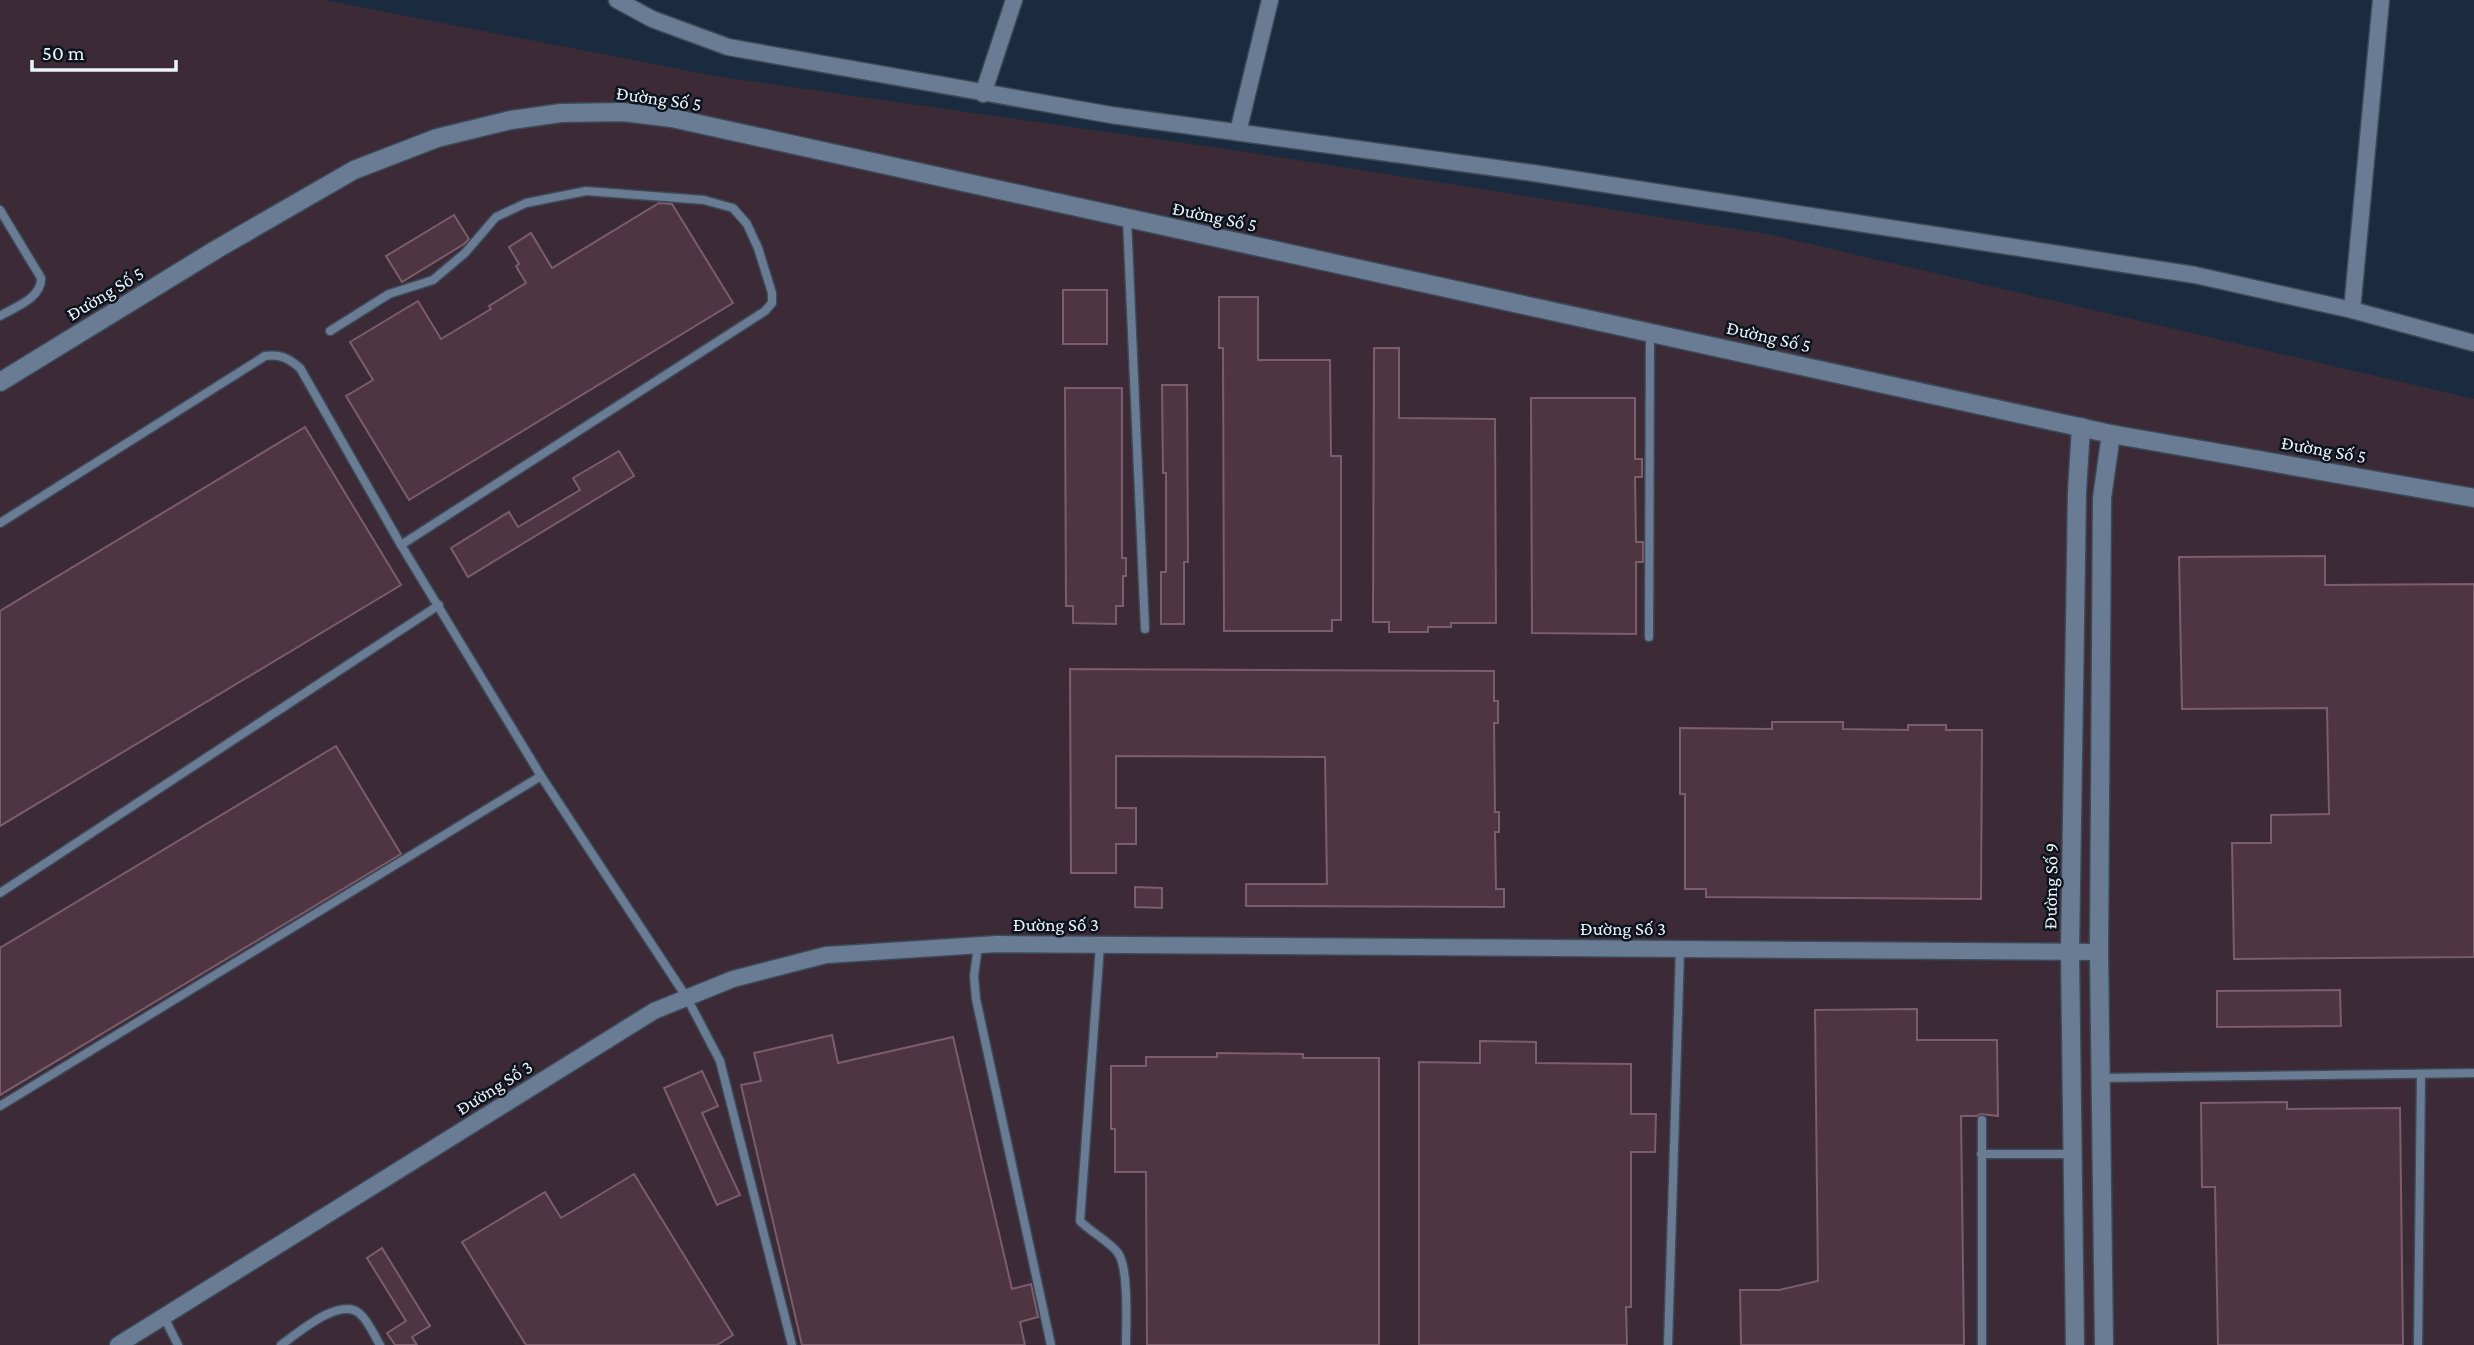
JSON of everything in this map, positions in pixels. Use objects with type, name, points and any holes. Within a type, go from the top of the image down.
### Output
[{"type":"street","points":[[617,0],[652,19],[728,47],[984,94],[1533,173],[2195,275],[2352,310],[2474,343]]},
{"type":"street","points":[[984,94],[1014,0]]},
{"type":"street","points":[[1238,132],[1270,0]]},
{"type":"street","points":[[2352,310],[2381,0]]},
{"type":"street","name":"Đường Số 5","points":[[0,382],[217,249],[354,170],[437,138],[511,120],[561,113],[623,112],[672,118],[2111,434],[2474,498]]},
{"type":"street","name":"Đường Số 9","points":[[2075,1345],[2070,951],[2077,492],[2081,427]]},
{"type":"street","points":[[2104,1345],[2099,952],[2102,498],[2111,434]]},
{"type":"street","name":"Đường Số 3","points":[[118,1345],[654,1011],[733,979],[826,955],[978,946],[1100,945],[2099,952]]},
{"type":"lane","points":[[330,331],[389,294],[433,280],[465,253],[496,217],[526,203],[586,191],[704,200],[733,208],[747,224],[758,248],[772,293],[772,303],[765,310],[401,545]]},
{"type":"lane","points":[[0,210],[41,278],[38,293],[0,316]]},
{"type":"lane","points":[[1127,219],[1145,629]]},
{"type":"lane","points":[[1649,637],[1650,331]]},
{"type":"lane","points":[[0,523],[265,356],[277,354],[289,358],[300,368],[401,545],[541,776],[687,998],[720,1061],[792,1345]]},
{"type":"lane","points":[[0,893],[439,605]]},
{"type":"lane","points":[[0,1106],[541,776]]},
{"type":"lane","points":[[1100,945],[1080,1221],[1091,1233],[1117,1251],[1124,1263],[1126,1345]]},
{"type":"lane","points":[[978,946],[974,976],[976,999],[1051,1345]]},
{"type":"lane","points":[[1668,1345],[1680,949]]},
{"type":"lane","points":[[2101,1078],[2474,1073]]},
{"type":"lane","points":[[2418,1345],[2421,1074]]},
{"type":"lane","points":[[1982,1120],[1982,1345]]},
{"type":"lane","points":[[1981,1154],[2073,1154]]},
{"type":"lane","points":[[281,1345],[332,1311],[350,1308],[360,1314],[380,1345]]},
{"type":"lane","points":[[163,1317],[178,1345]]},
{"type":"shaded area","points":[[0,0],[324,0],[715,76],[1227,149],[1767,234],[2474,399],[2474,1345],[0,1345]]},
{"type":"building","points":[[659,203],[672,204],[733,303],[409,500],[346,396],[373,380],[350,342],[418,301],[441,339],[491,309],[489,306],[526,283],[509,247],[531,233],[552,268]]},
{"type":"building","points":[[454,215],[469,239],[402,282],[386,256]]},
{"type":"building","points":[[1063,290],[1107,290],[1107,344],[1063,344]]},
{"type":"building","points":[[1219,297],[1258,297],[1258,360],[1330,360],[1331,456],[1341,456],[1341,620],[1332,620],[1332,631],[1224,631],[1223,348],[1219,348]]},
{"type":"building","points":[[1374,348],[1399,348],[1399,418],[1495,419],[1496,623],[1451,623],[1451,627],[1428,627],[1428,632],[1389,632],[1389,622],[1373,622]]},
{"type":"building","points":[[1162,385],[1187,385],[1188,562],[1184,562],[1184,624],[1161,624],[1161,572],[1166,572],[1166,473],[1163,473]]},
{"type":"building","points":[[1065,388],[1122,388],[1122,558],[1126,558],[1126,576],[1123,576],[1123,606],[1116,606],[1116,624],[1073,623],[1073,606],[1066,606]]},
{"type":"building","points":[[1531,398],[1635,398],[1635,459],[1642,459],[1642,477],[1635,477],[1636,542],[1643,542],[1643,562],[1636,562],[1636,634],[1532,633]]},
{"type":"building","points":[[305,427],[401,585],[0,826],[0,611]]},
{"type":"building","points":[[619,451],[634,476],[468,577],[451,548],[509,512],[518,527],[580,490],[573,478]]},
{"type":"building","points":[[2325,556],[2325,585],[2474,584],[2474,957],[2234,959],[2232,843],[2271,843],[2271,815],[2329,814],[2327,708],[2182,709],[2179,557]]},
{"type":"building","points":[[1070,669],[1494,671],[1494,701],[1498,701],[1498,723],[1494,723],[1495,812],[1499,812],[1499,832],[1495,832],[1496,889],[1504,889],[1504,907],[1246,906],[1246,884],[1327,884],[1325,757],[1116,756],[1116,808],[1136,808],[1136,844],[1116,844],[1116,873],[1071,873]]},
{"type":"building","points":[[1772,722],[1843,722],[1843,729],[1908,730],[1908,725],[1946,725],[1946,730],[1982,730],[1981,899],[1706,897],[1706,889],[1685,889],[1685,794],[1680,794],[1680,728],[1772,729]]},
{"type":"building","points":[[336,746],[401,854],[0,1095],[0,948]]},
{"type":"building","points":[[1135,887],[1162,888],[1162,908],[1135,907]]},
{"type":"building","points":[[2340,990],[2341,1026],[2217,1027],[2217,991]]},
{"type":"building","points":[[1917,1009],[1917,1040],[1997,1040],[1998,1116],[1961,1116],[1964,1345],[1741,1345],[1740,1290],[1779,1290],[1818,1281],[1815,1010]]},
{"type":"building","points":[[832,1035],[838,1063],[953,1037],[1012,1289],[1031,1284],[1038,1317],[1020,1322],[1025,1345],[802,1345],[741,1085],[761,1081],[754,1053]]},
{"type":"building","points":[[1480,1041],[1536,1042],[1536,1063],[1631,1064],[1631,1114],[1656,1114],[1655,1152],[1631,1152],[1631,1307],[1626,1307],[1627,1345],[1419,1345],[1419,1062],[1480,1063]]},
{"type":"building","points":[[1217,1053],[1303,1054],[1303,1058],[1379,1058],[1379,1345],[1147,1345],[1146,1172],[1115,1172],[1115,1129],[1111,1129],[1111,1066],[1146,1066],[1146,1057],[1217,1057]]},
{"type":"building","points":[[702,1071],[718,1106],[702,1113],[740,1195],[717,1205],[664,1088]]},
{"type":"building","points":[[2287,1102],[2287,1109],[2400,1108],[2403,1345],[2218,1345],[2215,1187],[2202,1187],[2201,1103]]},
{"type":"building","points":[[634,1174],[733,1335],[717,1345],[526,1345],[462,1242],[545,1192],[561,1218]]},
{"type":"building","points":[[382,1248],[430,1326],[412,1337],[417,1345],[395,1345],[387,1333],[406,1321],[367,1258]]}]
